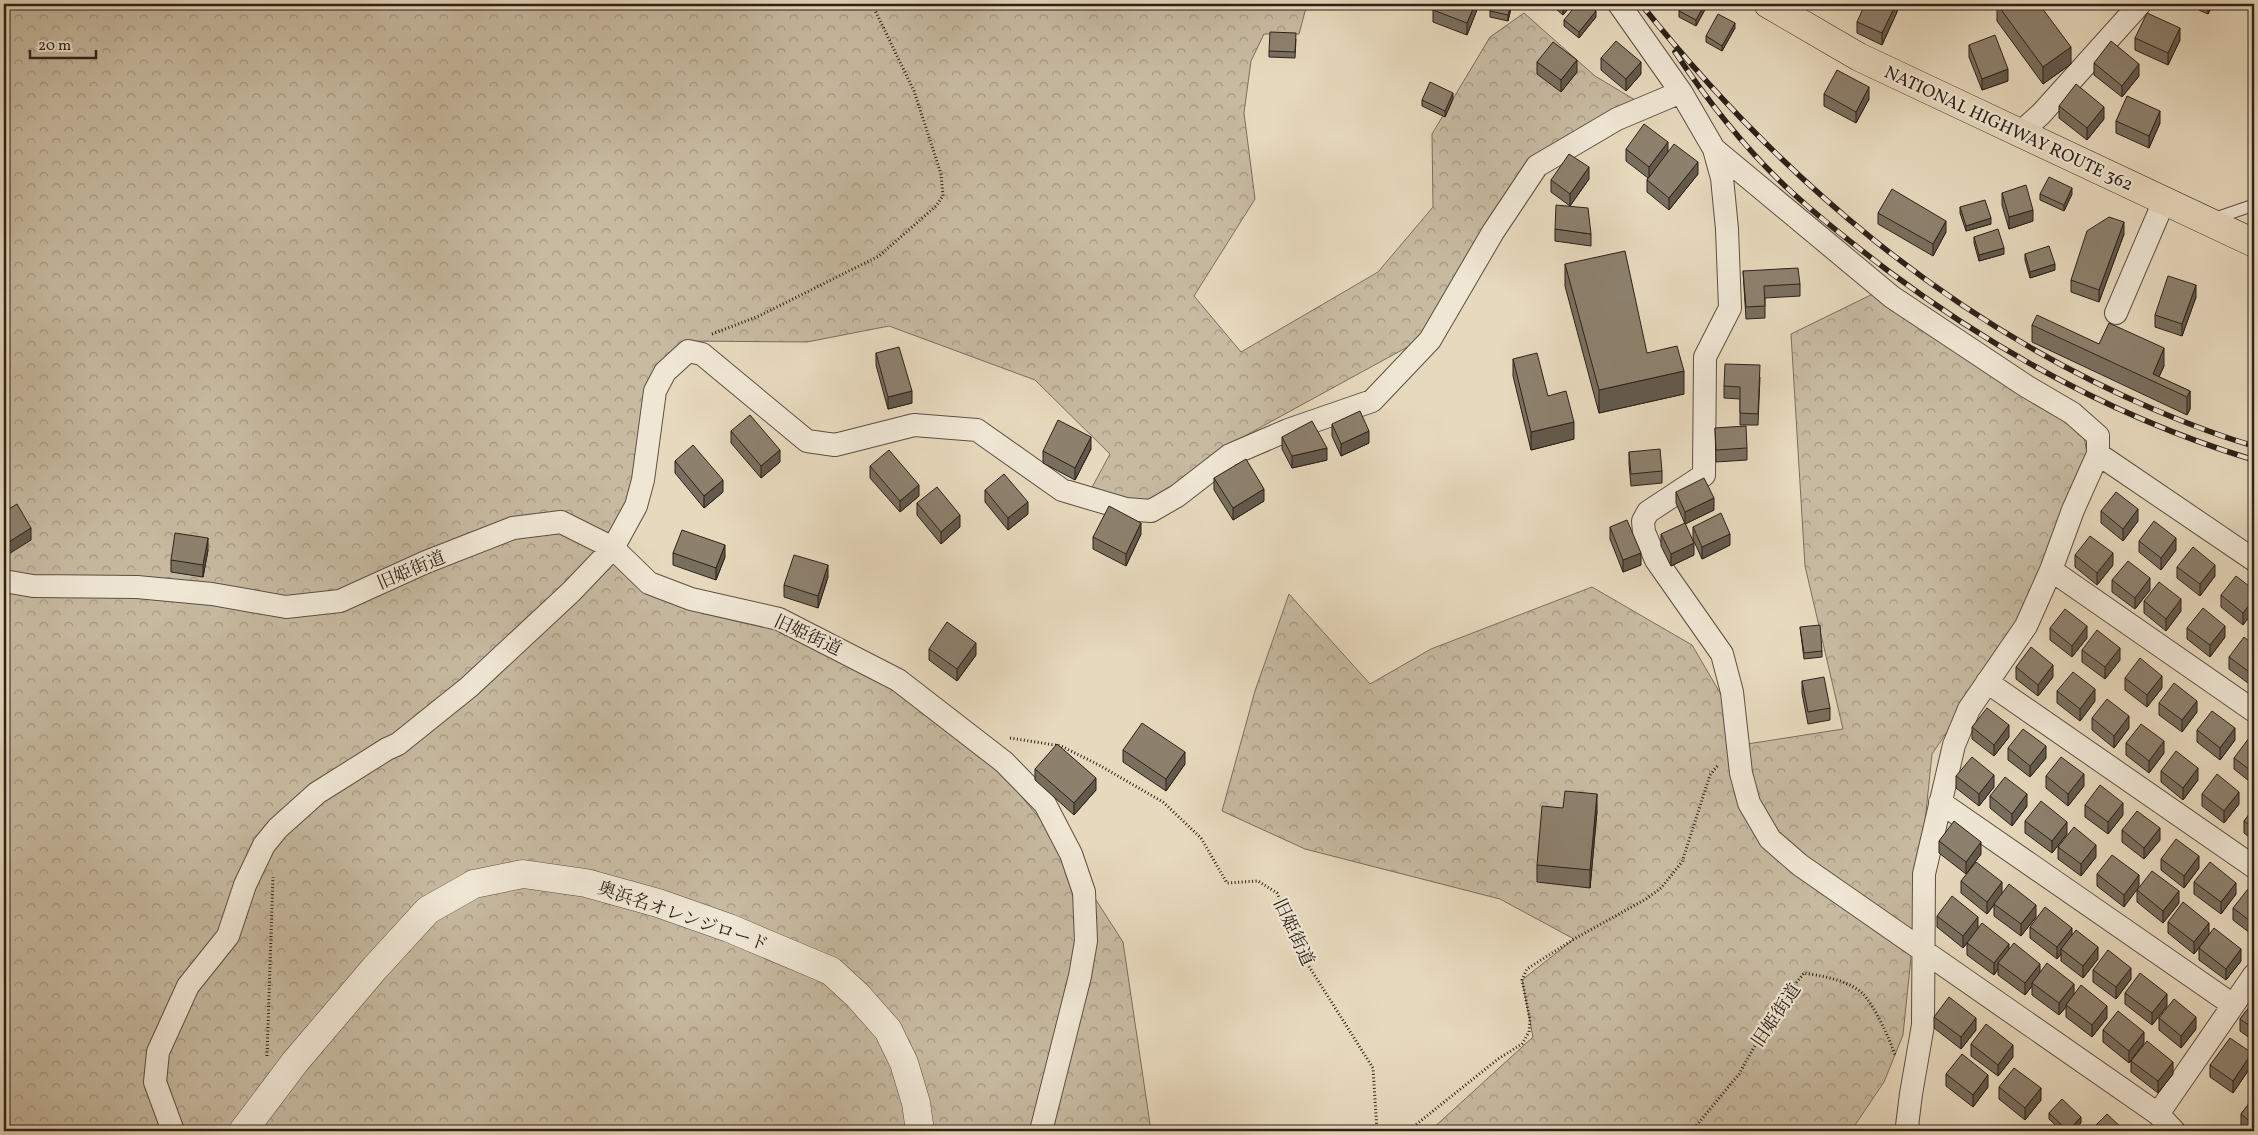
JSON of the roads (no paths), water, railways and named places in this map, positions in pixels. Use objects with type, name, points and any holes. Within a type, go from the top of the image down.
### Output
[{"type":"highway","name":"NATIONAL HIGHWAY ROUTE 362","points":[[1768,4],[1860,57],[2254,243]]},
{"type":"street","points":[[1619,4],[1681,92],[1714,148],[1722,178],[1727,229],[1730,308],[1705,357],[1704,475],[1648,512],[1643,521],[1644,532],[1656,560],[1722,654],[1732,692],[1741,773],[1749,803],[1770,839],[1800,864],[2158,1114],[2174,1131]]},
{"type":"street","points":[[2021,132],[2041,114],[2140,4]]},
{"type":"street","points":[[173,1131],[155,1082],[158,1052],[188,986],[228,936],[245,886],[264,845],[278,828],[317,793],[398,744],[469,687],[571,592],[613,548],[636,506],[644,480],[655,391],[665,372],[688,352],[702,354],[730,380],[807,440],[835,445],[914,425],[977,430],[1062,490],[1126,508],[1150,511],[1176,496],[1230,456],[1288,430],[1372,401],[1430,340],[1493,232],[1537,166],[1617,119],[1681,92]]},
{"type":"street","points":[[1714,148],[1892,297],[2026,386],[2072,413],[2098,436],[2098,454],[2026,626],[1969,709],[1954,745],[1924,874],[1923,1025],[1907,1126],[1910,1131]]},
{"type":"street","points":[[2116,313],[2164,201]]},
{"type":"street","points":[[2098,454],[2254,560]]},
{"type":"street","name":"旧姫街道","points":[[4,581],[33,586],[137,587],[212,594],[286,607],[340,601],[426,562],[513,528],[561,522],[613,548],[649,583],[691,600],[779,619],[892,676],[1004,762],[1045,804],[1071,854],[1084,892],[1086,940],[1080,976],[1041,1131]]},
{"type":"street","points":[[2051,570],[2254,711]]},
{"type":"street","points":[[1987,682],[2254,867]]},
{"type":"street","points":[[1940,802],[2233,1005]]},
{"type":"street","name":"奥浜名オレンジロード","points":[[243,1131],[295,1062],[374,969],[428,910],[474,884],[523,874],[586,883],[658,903],[729,928],[831,971],[858,996],[888,1030],[904,1063],[916,1103],[920,1131]]},
{"type":"street","points":[[2158,1114],[2254,975]]},
{"type":"lane","points":[[2206,221],[2254,206]]},
{"type":"railway","points":[[1641,4],[1694,67],[1750,128],[1809,185],[1872,238],[1937,288],[2006,333],[2078,374],[2165,414],[2215,434],[2254,446]]},
{"type":"railway","points":[[1675,52],[1726,122],[1785,186],[1887,270],[1929,300],[1972,329],[2062,381],[2156,425],[2254,460]]}]
